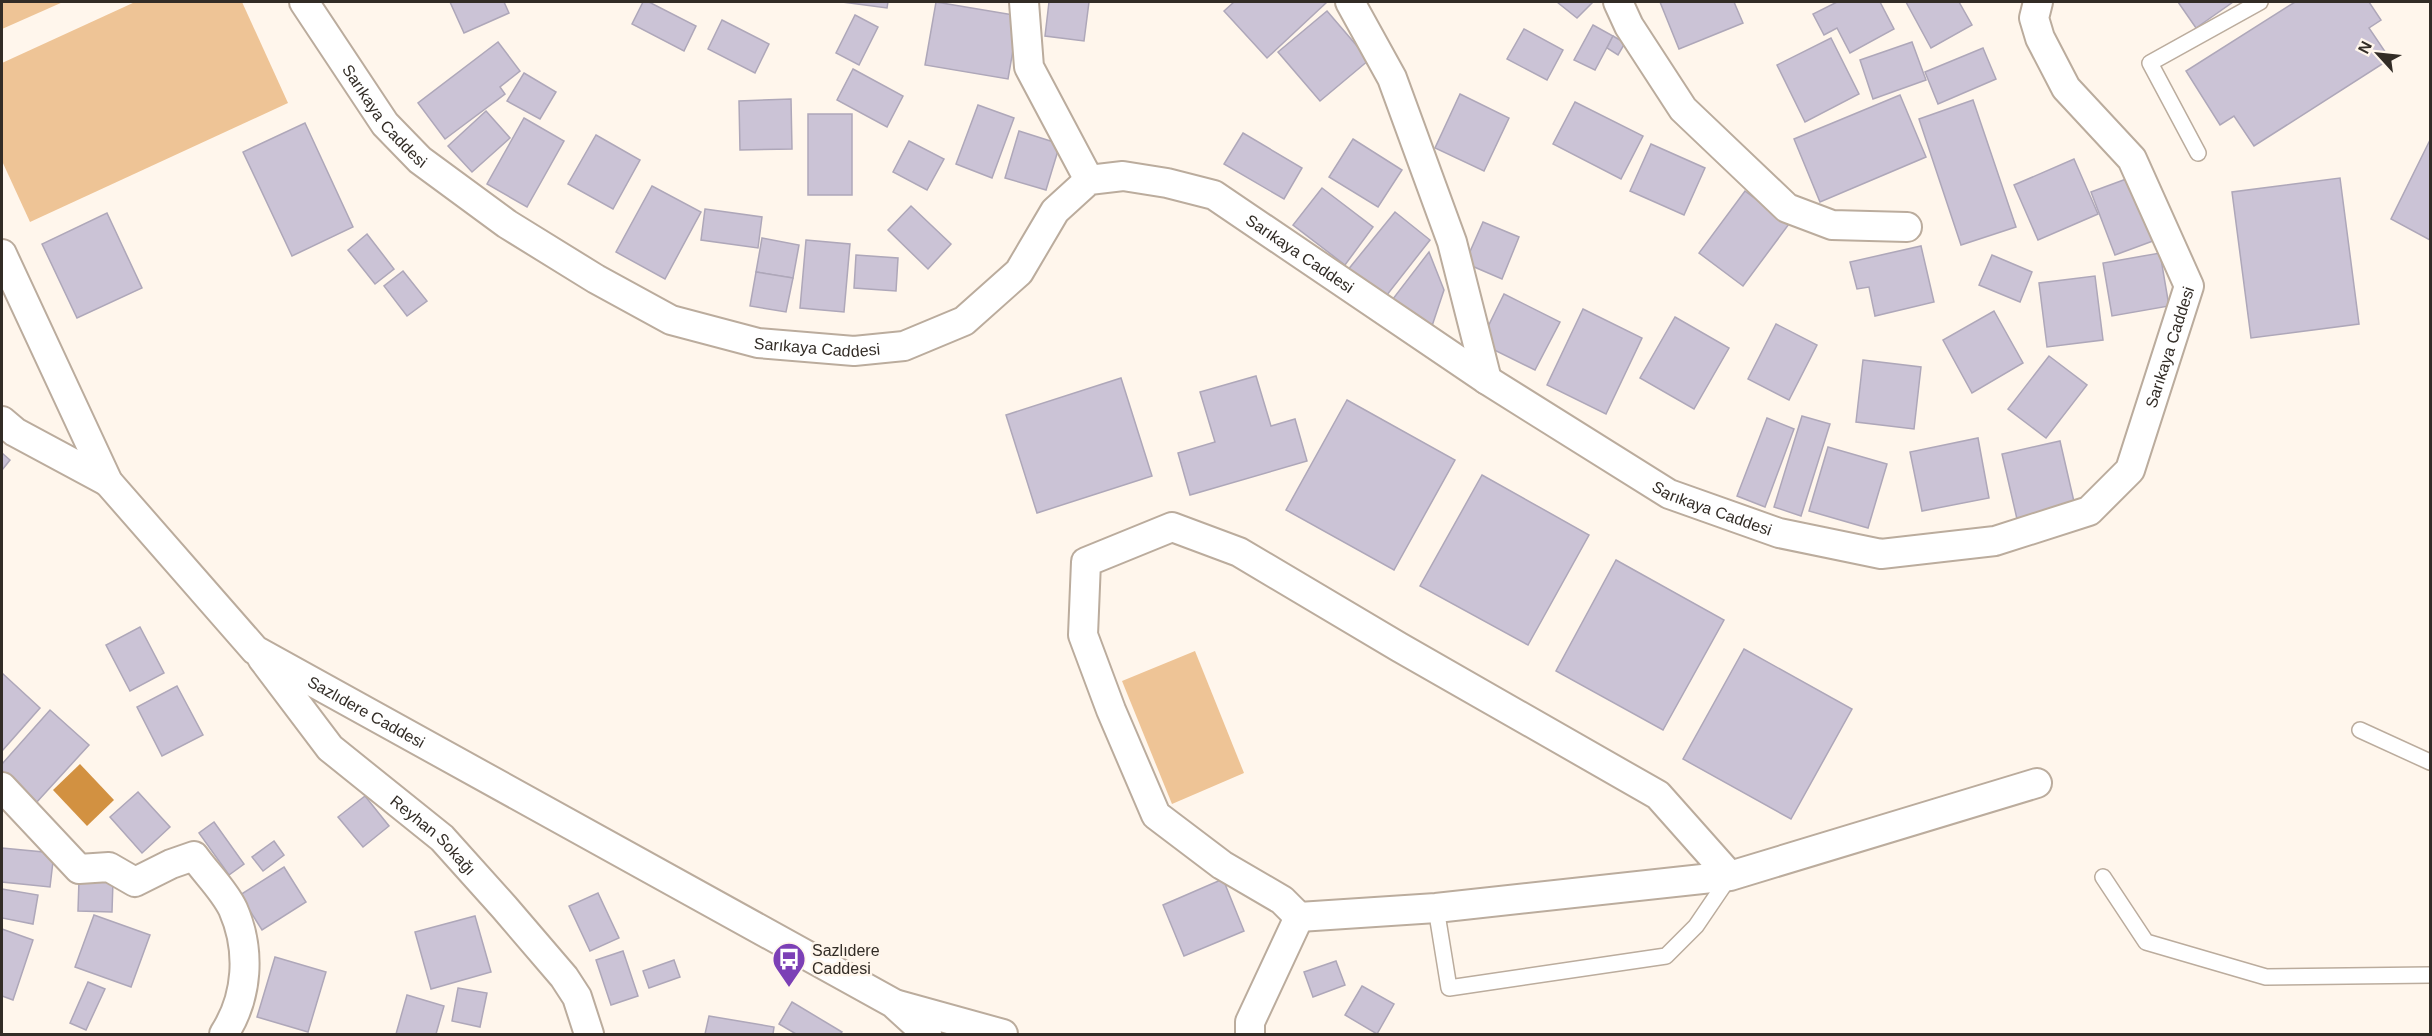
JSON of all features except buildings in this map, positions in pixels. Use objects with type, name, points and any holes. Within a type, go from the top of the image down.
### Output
[{"type":"street","name":"Sarıkaya Caddesi","points":[[304,2],[385,124],[420,160],[507,224],[596,279],[671,320],[758,343],[854,351],[904,346],[964,321],[1019,273],[1055,211],[1089,180],[1123,176],[1167,183],[1214,195],[1487,380],[1669,494],[1779,533],[1881,554],[1995,541],[2089,511],[2130,470],[2189,285],[2132,159],[2066,88],[2040,38],[2034,18],[2038,2]]},
{"type":"street","points":[[1024,2],[1029,67],[1089,180]]},
{"type":"street","points":[[1350,2],[1392,78],[1452,242],[1487,380]]},
{"type":"street","points":[[1618,2],[1629,26],[1683,109],[1787,208],[1832,225],[1907,227]]},
{"type":"street","name":"Sazlıdere Caddesi","points":[[2,254],[108,482],[255,650],[893,1004],[1003,1035]]},
{"type":"street","points":[[2,421],[15,432],[108,482]]},
{"type":"street","points":[[1730,876],[1658,795],[1399,647],[1239,552],[1172,527],[1086,562],[1083,635],[1111,710],[1156,815],[1222,866],[1282,900],[1299,917],[1436,908],[1730,876],[2037,783]]},
{"type":"street","name":"Reyhan Sokağı","points":[[255,650],[330,748],[442,838],[504,907],[564,977],[578,997],[589,1035]]},
{"type":"street","points":[[2,787],[79,869],[109,867],[135,882],[171,864],[194,856],[232,908],[243,945],[245,983],[231,1023],[224,1035]]},
{"type":"street","points":[[1250,1035],[1250,1023],[1299,917]]},
{"type":"street","name":"Sazlıdere Caddesi","points":[[893,1004],[927,1035]]},
{"type":"lane","points":[[2198,153],[2151,63],[2260,2]]},
{"type":"lane","points":[[2360,730],[2430,762]]},
{"type":"lane","points":[[1436,908],[1449,988],[1666,956],[1696,926],[1730,876]]},
{"type":"lane","points":[[2103,877],[2146,942],[2266,977],[2430,975]]},
{"type":"shaded area","points":[[2,2],[63,2],[2,29]]},
{"type":"shaded area","points":[[135,2],[242,2],[288,103],[30,222],[2,161],[2,63]]},
{"type":"shaded area","points":[[1195,651],[1244,773],[1172,804],[1122,681]]},
{"type":"shaded area","points":[[80,764],[114,800],[87,826],[53,790]]},
{"type":"place","name":"Sazlıdere Caddesi","points":[[789,988]]}]
